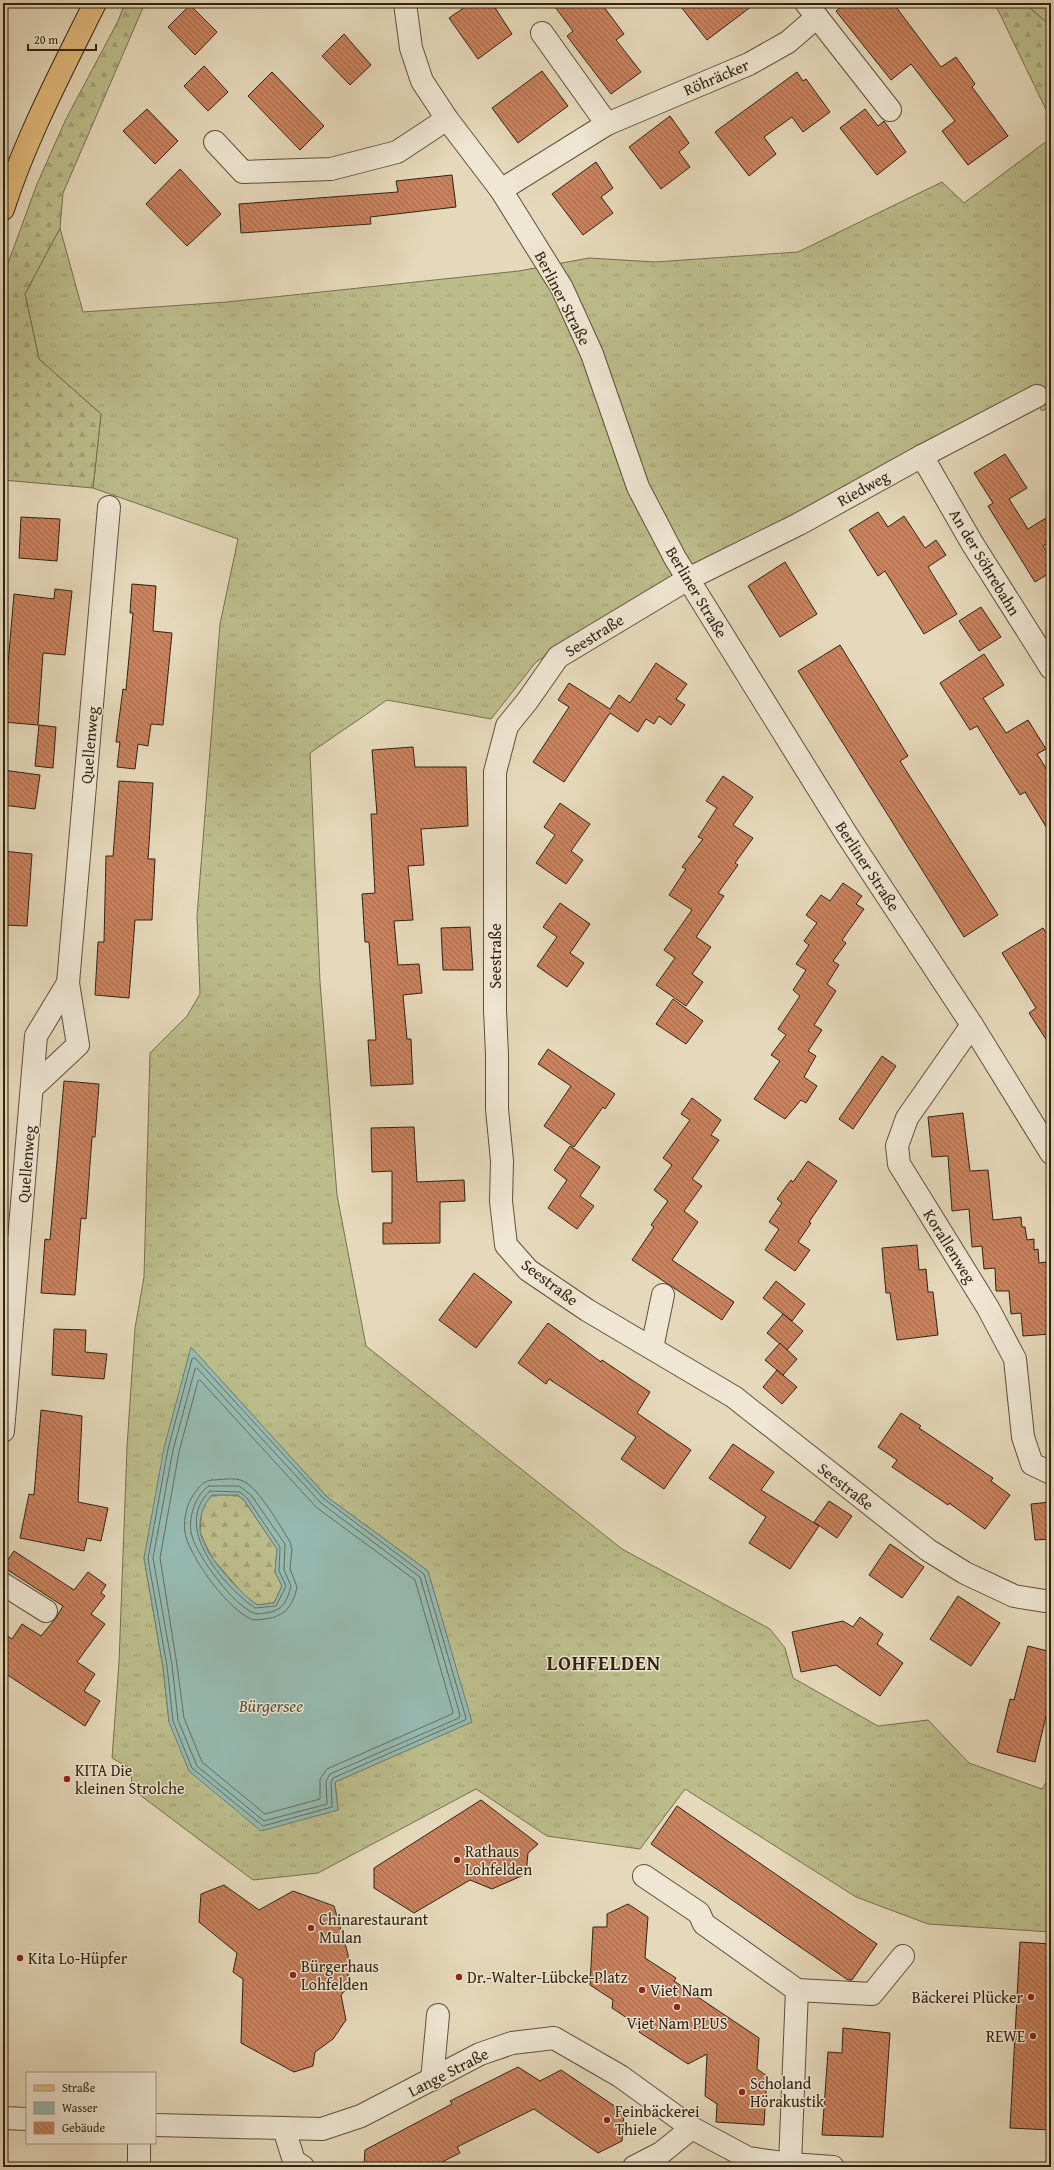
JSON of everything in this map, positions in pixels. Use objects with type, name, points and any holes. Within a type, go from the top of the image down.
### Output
[{"type":"main road","points":[[3,210],[13,177],[47,102],[95,3]]},
{"type":"street","name":"Berliner Straße","points":[[405,3],[411,48],[422,81],[447,119],[501,190],[522,221],[562,288],[592,354],[638,487],[675,558],[847,835],[972,1025],[1043,1122],[1051,1153]]},
{"type":"street","name":"Röhräcker","points":[[501,190],[607,124],[749,64],[788,42],[811,10],[890,110]]},
{"type":"street","points":[[542,33],[607,124]]},
{"type":"street","points":[[215,142],[242,172],[331,169],[397,152],[447,119]]},
{"type":"street","name":"Riedweg","points":[[688,579],[799,524],[922,456],[1037,396]]},
{"type":"street","name":"An der Söhrebahn","points":[[922,456],[972,543],[1051,668]]},
{"type":"street","name":"Quellenweg","points":[[32,1088],[78,1044],[68,983],[110,507]]},
{"type":"street","name":"Seestraße","points":[[688,579],[558,657],[528,700],[507,726],[495,772],[497,1109],[502,1161],[501,1201],[506,1245],[528,1270],[587,1310],[734,1397],[928,1550],[965,1573],[1014,1596],[1051,1602]]},
{"type":"street","name":"Quellenweg","points":[[3,1431],[36,1036],[68,983]]},
{"type":"street","name":"Korallenweg","points":[[972,1025],[906,1118],[897,1146],[899,1164],[988,1308],[1015,1359],[1023,1437],[1032,1464],[1051,1473]]},
{"type":"street","points":[[652,1348],[663,1296]]},
{"type":"street","points":[[3,1584],[46,1611]]},
{"type":"street","points":[[644,1876],[699,1913],[704,1924],[797,1990],[872,1994],[903,1956]]},
{"type":"street","points":[[790,2164],[797,1990]]},
{"type":"street","points":[[432,2080],[438,2015]]},
{"type":"street","name":"Lange Straße","points":[[156,2125],[322,2129],[361,2116],[480,2054],[512,2043],[554,2038],[620,2076],[692,2128],[748,2158],[790,2164],[833,2167]]},
{"type":"street","points":[[3,2118],[26,2119]]},
{"type":"street","points":[[634,2167],[661,2153],[692,2128]]},
{"type":"street","points":[[284,2129],[294,2161],[303,2167]]},
{"type":"street","points":[[138,2167],[139,2144]]},
{"type":"green space","points":[[125,3],[145,3],[63,193],[60,228],[25,294],[39,359],[101,414],[93,488],[3,480],[3,277],[37,184],[66,119],[118,21]]},
{"type":"green space","points":[[1000,3],[1024,3],[1051,26],[1051,120],[996,6]]},
{"type":"green space","points":[[1024,3],[1051,3],[1051,26]]},
{"type":"green space","points":[[1051,138],[1051,406],[1042,411],[1028,390],[744,543],[712,556],[655,586],[536,662],[491,719],[387,700],[310,753],[320,982],[337,1195],[366,1346],[622,1549],[770,1629],[785,1648],[793,1678],[878,1726],[928,1720],[969,1763],[1042,1789],[1051,1775],[1051,1932],[928,1924],[856,1897],[685,1789],[640,1849],[547,1836],[476,1789],[318,1873],[253,1880],[132,1789],[131,1769],[112,1758],[119,1663],[127,1447],[135,1328],[144,1277],[150,1053],[187,1016],[200,994],[197,916],[220,624],[238,539],[93,488],[101,414],[39,359],[25,294],[60,228],[83,312],[227,302],[519,271],[589,258],[655,262],[798,252],[942,182],[964,203]],"holes":[[[191,1348],[327,1497],[428,1571],[471,1722],[335,1782],[338,1810],[169,1722],[163,1667],[144,1558]]]},
{"type":"green space","points":[[212,1495],[237,1495],[244,1500],[277,1549],[275,1572],[282,1586],[274,1603],[257,1605],[244,1595],[212,1558],[200,1532],[202,1507]]},
{"type":"water","name":"Bürgersee","points":[[191,1347],[327,1497],[428,1571],[472,1722],[335,1782],[338,1810],[261,1831],[189,1771],[169,1722],[163,1667],[144,1558],[164,1448]],"holes":[[[212,1495],[238,1495],[244,1500],[277,1549],[275,1572],[282,1586],[274,1603],[257,1605],[250,1599],[232,1582],[214,1561],[202,1540],[200,1521],[204,1507]]]},
{"type":"building","points":[[471,3],[492,3],[512,34],[478,59],[449,18]]},
{"type":"building","points":[[552,3],[601,3],[624,34],[616,40],[641,72],[611,94],[567,36],[573,31]]},
{"type":"building","points":[[678,3],[756,3],[707,40]]},
{"type":"building","points":[[847,3],[893,3],[941,67],[956,57],[975,84],[972,87],[1008,136],[968,165],[942,131],[955,121],[911,64],[891,80],[836,11]]},
{"type":"building","points":[[190,5],[217,32],[195,55],[168,27]]},
{"type":"building","points":[[344,34],[371,65],[350,85],[322,56]]},
{"type":"building","points":[[204,66],[228,92],[208,111],[184,86]]},
{"type":"building","points":[[542,71],[568,106],[518,143],[492,108]]},
{"type":"building","points":[[272,72],[324,126],[300,150],[248,96]]},
{"type":"building","points":[[797,72],[803,81],[806,79],[830,112],[803,132],[792,117],[764,137],[776,154],[749,176],[715,132]]},
{"type":"building","points":[[147,109],[178,141],[155,164],[123,131]]},
{"type":"building","points":[[865,109],[878,126],[884,121],[906,152],[877,175],[840,128]]},
{"type":"building","points":[[670,116],[689,143],[679,152],[690,167],[661,189],[629,147]]},
{"type":"building","points":[[596,162],[613,188],[601,197],[613,213],[583,235],[552,194]]},
{"type":"building","points":[[180,169],[221,214],[187,246],[146,204]]},
{"type":"building","points":[[452,175],[456,207],[370,217],[371,224],[241,233],[239,204],[398,192],[396,181]]},
{"type":"building","points":[[1005,454],[1027,488],[1009,499],[1028,529],[1051,515],[1051,541],[1043,546],[1051,559],[1051,572],[1035,582],[988,506],[993,503],[974,473]]},
{"type":"building","points":[[878,512],[888,527],[904,516],[925,548],[936,540],[946,555],[928,567],[957,614],[924,634],[885,571],[878,576],[849,530]]},
{"type":"building","points":[[21,517],[60,519],[57,561],[19,558]]},
{"type":"building","points":[[785,562],[817,614],[780,637],[748,586]]},
{"type":"building","points":[[132,584],[156,586],[153,631],[172,633],[163,725],[151,724],[148,746],[138,744],[135,769],[117,767],[120,742],[116,742],[123,689],[126,690],[133,613],[130,613]]},
{"type":"building","points":[[55,589],[72,591],[65,655],[43,653],[38,725],[3,722],[14,594],[54,599]]},
{"type":"building","points":[[981,607],[1001,637],[979,651],[959,621]]},
{"type":"building","points":[[840,645],[908,756],[900,761],[998,915],[964,937],[798,671]]},
{"type":"building","points":[[984,654],[1004,685],[983,698],[1006,733],[1028,720],[1046,749],[1037,754],[1051,776],[1051,835],[1025,792],[1020,795],[977,726],[970,730],[940,683]]},
{"type":"building","points":[[656,663],[687,684],[676,699],[685,705],[671,725],[659,716],[654,724],[646,719],[638,732],[610,713],[564,782],[533,762],[569,707],[558,700],[569,683],[610,709],[619,695],[630,703]]},
{"type":"building","points":[[39,725],[56,727],[53,768],[35,766]]},
{"type":"building","points":[[413,747],[415,767],[466,767],[468,826],[421,829],[424,865],[408,866],[413,920],[394,921],[398,965],[419,964],[422,993],[403,995],[407,1039],[411,1039],[413,1084],[371,1086],[368,1040],[376,1040],[369,942],[365,942],[362,894],[375,893],[371,814],[377,814],[372,750]]},
{"type":"building","points":[[3,770],[40,775],[35,809],[3,805]]},
{"type":"building","points":[[723,776],[753,797],[733,825],[753,838],[735,863],[738,865],[718,893],[724,896],[696,937],[711,947],[692,974],[703,982],[686,1006],[656,985],[675,958],[664,950],[692,910],[669,895],[686,869],[682,867],[703,839],[698,837],[717,808],[706,801]]},
{"type":"building","points":[[119,781],[153,783],[148,859],[155,859],[152,920],[135,920],[129,998],[95,995],[98,942],[104,942],[106,856],[113,856]]},
{"type":"building","points":[[560,803],[590,824],[571,851],[583,860],[566,884],[536,863],[555,835],[544,827]]},
{"type":"building","points":[[3,851],[32,854],[27,926],[3,925]]},
{"type":"building","points":[[843,883],[862,896],[856,904],[864,909],[842,940],[846,943],[833,961],[839,965],[827,984],[836,991],[814,1025],[822,1030],[808,1051],[816,1056],[804,1077],[817,1086],[806,1103],[801,1100],[785,1119],[754,1099],[780,1061],[771,1055],[786,1035],[778,1029],[800,996],[793,990],[806,970],[796,964],[809,945],[804,941],[817,923],[806,915],[821,895],[830,901]]},
{"type":"building","points":[[560,903],[590,924],[570,953],[584,963],[567,987],[537,966],[557,937],[543,927]]},
{"type":"building","points":[[470,927],[473,970],[443,970],[441,928]]},
{"type":"building","points":[[1043,928],[1051,941],[1051,1047],[1029,1013],[1036,1008],[1002,953]]},
{"type":"building","points":[[673,999],[703,1021],[686,1044],[656,1024]]},
{"type":"building","points":[[548,1049],[615,1094],[605,1109],[603,1107],[574,1147],[544,1126],[571,1086],[538,1064]]},
{"type":"building","points":[[882,1056],[896,1066],[853,1129],[839,1119]]},
{"type":"building","points":[[64,1081],[99,1084],[95,1137],[92,1137],[86,1219],[81,1218],[75,1295],[41,1293],[45,1239],[50,1240]]},
{"type":"building","points":[[692,1098],[721,1120],[711,1135],[719,1140],[692,1179],[702,1186],[684,1211],[698,1222],[672,1260],[734,1302],[722,1320],[632,1260],[654,1227],[651,1225],[668,1201],[654,1190],[672,1165],[663,1158],[690,1120],[681,1114]]},
{"type":"building","points":[[963,1113],[970,1171],[988,1170],[993,1220],[1021,1217],[1022,1227],[1025,1227],[1027,1240],[1034,1239],[1034,1250],[1038,1249],[1039,1263],[1046,1262],[1047,1272],[1050,1272],[1051,1334],[1023,1336],[1021,1313],[1011,1314],[1009,1291],[996,1291],[995,1268],[984,1269],[982,1246],[972,1247],[969,1209],[952,1211],[948,1156],[932,1157],[928,1117]]},
{"type":"building","points":[[414,1127],[417,1182],[464,1180],[465,1201],[440,1202],[440,1243],[383,1244],[383,1223],[392,1223],[392,1171],[372,1172],[371,1128]]},
{"type":"building","points":[[570,1146],[600,1167],[580,1196],[594,1206],[577,1229],[548,1208],[567,1180],[554,1170]]},
{"type":"building","points":[[808,1161],[837,1181],[809,1222],[811,1223],[798,1242],[810,1250],[795,1271],[765,1250],[779,1229],[769,1222],[782,1203],[777,1199],[791,1180],[793,1182]]},
{"type":"building","points":[[917,1245],[919,1270],[926,1269],[928,1292],[933,1292],[938,1335],[897,1340],[890,1293],[886,1293],[882,1248]]},
{"type":"building","points":[[474,1273],[512,1302],[476,1348],[439,1320]]},
{"type":"building","points":[[776,1281],[805,1304],[792,1321],[763,1298]]},
{"type":"building","points":[[783,1314],[803,1331],[787,1350],[767,1333]]},
{"type":"building","points":[[548,1323],[601,1362],[602,1360],[650,1392],[637,1413],[691,1450],[664,1489],[621,1459],[636,1437],[549,1379],[546,1384],[518,1363]]},
{"type":"building","points":[[54,1329],[86,1330],[85,1352],[107,1354],[104,1379],[52,1375]]},
{"type":"building","points":[[780,1343],[797,1359],[783,1375],[765,1360]]},
{"type":"building","points":[[777,1370],[797,1387],[782,1404],[763,1387]]},
{"type":"building","points":[[41,1410],[82,1416],[78,1502],[108,1508],[101,1541],[87,1538],[84,1551],[20,1538],[29,1494],[34,1495]]},
{"type":"building","points":[[901,1413],[921,1426],[919,1428],[993,1478],[991,1481],[1010,1495],[985,1529],[949,1503],[948,1505],[892,1467],[897,1460],[878,1447]]},
{"type":"building","points":[[733,1444],[774,1472],[761,1490],[819,1526],[790,1569],[749,1543],[766,1517],[709,1478]]},
{"type":"building","points":[[829,1501],[852,1516],[837,1538],[814,1522]]},
{"type":"building","points":[[1051,1502],[1051,1539],[1035,1540],[1031,1504]]},
{"type":"building","points":[[890,1544],[924,1567],[902,1598],[869,1575]]},
{"type":"building","points":[[14,1551],[74,1590],[88,1572],[106,1585],[101,1593],[105,1596],[91,1614],[105,1624],[77,1662],[95,1674],[84,1691],[100,1701],[85,1726],[3,1672],[3,1633],[12,1639],[22,1624],[41,1636],[56,1618],[63,1606],[3,1567]]},
{"type":"building","points":[[958,1596],[1000,1623],[971,1666],[930,1639]]},
{"type":"building","points":[[860,1617],[883,1634],[877,1644],[903,1663],[880,1696],[836,1665],[801,1672],[792,1632],[843,1621],[853,1627]]},
{"type":"building","points":[[1028,1646],[1051,1652],[1051,1709],[1048,1708],[1035,1762],[997,1752],[1010,1699],[1014,1700]]},
{"type":"building","name":"Rathaus Lohfelden","points":[[481,1800],[538,1844],[528,1853],[526,1874],[492,1889],[470,1880],[414,1913],[374,1888],[374,1868]]},
{"type":"building","points":[[677,1806],[877,1944],[852,1980],[848,1980],[651,1844]]},
{"type":"building","name":"Bürgerhaus Lohfelden","points":[[224,1885],[259,1910],[293,1891],[334,1906],[348,1954],[348,1987],[341,1995],[346,2020],[333,2039],[315,2052],[313,2066],[294,2072],[241,2043],[243,1979],[233,1972],[237,1953],[199,1922],[201,1894]]},
{"type":"building","points":[[628,1904],[648,1917],[645,1958],[676,1978],[674,1981],[759,2038],[757,2069],[767,2076],[764,2125],[716,2122],[717,2104],[705,2096],[707,2054],[688,2064],[639,2032],[642,2028],[612,2008],[613,2000],[590,1985],[593,1927],[607,1927],[607,1914]]},
{"type":"building","name":"REWE","points":[[1020,1942],[1051,1944],[1051,2130],[1010,2128]]},
{"type":"building","points":[[843,2028],[890,2033],[883,2137],[822,2135],[828,2052],[842,2053]]},
{"type":"building","points":[[518,2067],[540,2081],[561,2070],[619,2109],[624,2114],[622,2141],[598,2153],[534,2109],[457,2147],[460,2153],[432,2167],[364,2167],[365,2150],[452,2104],[450,2101]]},
{"type":"place","name":"KITA Die kleinen Strolche","points":[[67,1779]]},
{"type":"place","name":"Rathaus Lohfelden","points":[[457,1860]]},
{"type":"place","name":"Chinarestaurant Mulan","points":[[311,1928]]},
{"type":"place","name":"Kita Lo-Hüpfer","points":[[20,1958]]},
{"type":"place","name":"Bürgerhaus Lohfelden","points":[[293,1975]]},
{"type":"place","name":"Dr.-Walter-Lübcke-Platz","points":[[459,1977]]},
{"type":"place","name":"Viet Nam","points":[[642,1990]]},
{"type":"place","name":"Bäckerei Plücker","points":[[1031,1997]]},
{"type":"place","name":"Viet Nam PLUS","points":[[677,2007]]},
{"type":"place","name":"REWE","points":[[1033,2036]]},
{"type":"place","name":"Scholand Hörakustik","points":[[742,2092]]},
{"type":"place","name":"Feinbäckerei Thiele","points":[[607,2120]]},
{"type":"district","name":"LOHFELDEN","points":[[604,1662]]}]
